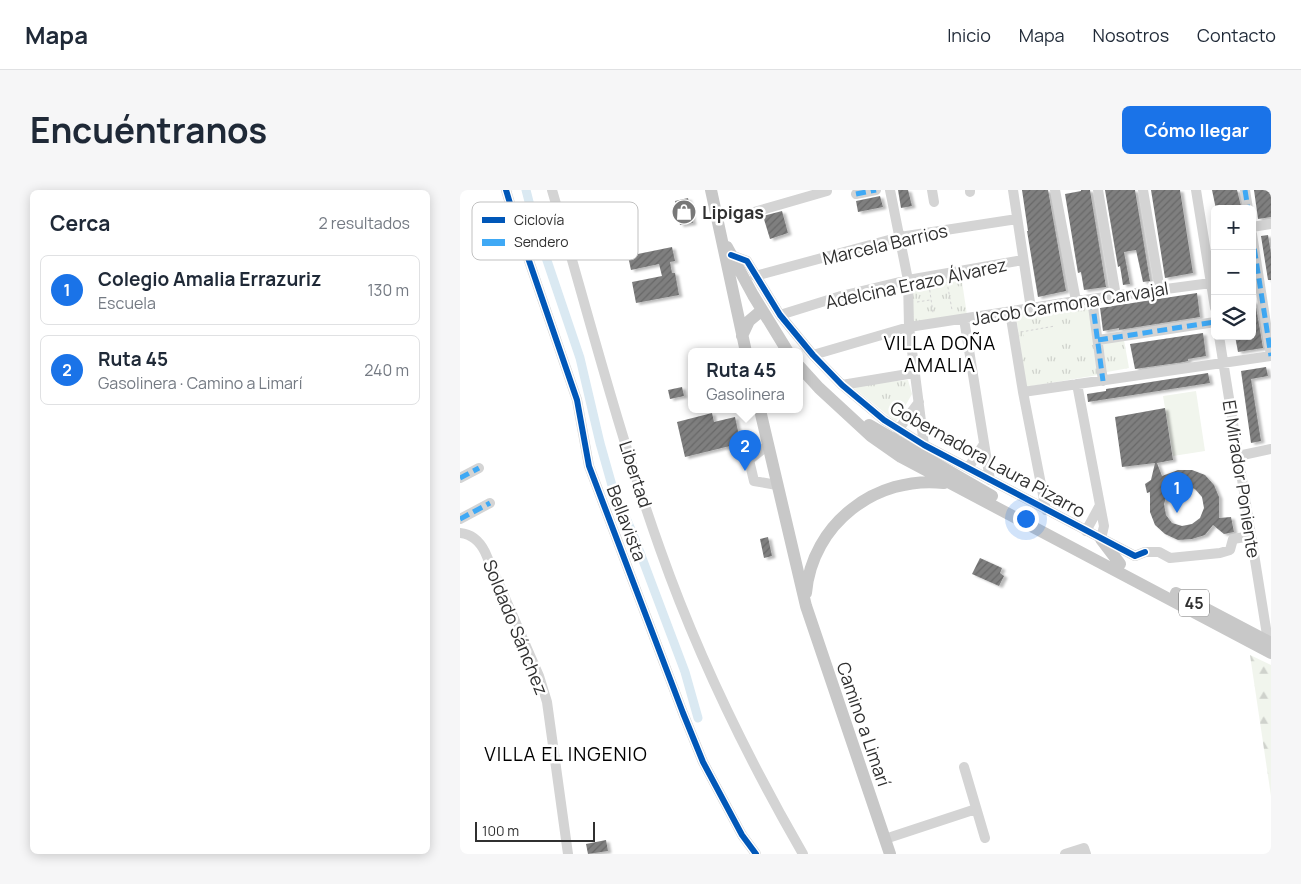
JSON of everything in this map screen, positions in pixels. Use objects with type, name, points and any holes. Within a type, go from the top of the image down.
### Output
[{"type":"main road","points":[[711,190],[745,348]]},
{"type":"main road","name":"Gobernadora Laura Pizarro","points":[[719,232],[753,295],[786,348]]},
{"type":"main road","points":[[735,303],[745,305],[750,302],[753,295]]},
{"type":"main road","points":[[742,336],[750,321],[762,310]]},
{"type":"main road","name":"Gobernadora Laura Pizarro","points":[[803,370],[819,388],[871,436],[901,457],[950,484],[1269,647]]},
{"type":"main road","name":"Gobernadora Laura Pizarro","points":[[845,411],[995,498],[1120,564],[1269,647]]},
{"type":"main road","name":"Camino a Limarí","points":[[761,413],[806,606],[890,854]]},
{"type":"main road","name":"Camino a Limarí","points":[[806,606],[807,584],[812,562],[831,529],[849,511],[870,497],[905,484],[929,482],[950,484]]},
{"type":"main road","points":[[950,484],[995,498]]},
{"type":"main road","points":[[1101,540],[1120,564]]},
{"type":"main road","points":[[795,561],[812,562]]},
{"type":"street","points":[[856,194],[876,190]]},
{"type":"street","points":[[890,190],[908,280],[909,327],[924,445]]},
{"type":"street","points":[[932,190],[934,202]]},
{"type":"street","points":[[1013,190],[1032,308]]},
{"type":"street","points":[[1055,190],[1076,301]]},
{"type":"street","points":[[1098,190],[1116,296]]},
{"type":"street","points":[[1143,190],[1160,290]]},
{"type":"street","points":[[1196,190],[1211,283]]},
{"type":"street","points":[[1245,190],[1247,205]]},
{"type":"street","points":[[716,214],[747,214],[826,191]]},
{"type":"street","name":"Marcela Barrios","points":[[755,276],[900,236],[1017,219]]},
{"type":"street","points":[[1256,226],[1271,224]]},
{"type":"street","points":[[1203,234],[1211,233]]},
{"type":"street","points":[[1023,392],[1271,356],[1254,250]]},
{"type":"street","name":"Gobernadora Laura Pizarro","points":[[732,254],[747,261],[780,314],[813,355],[842,385],[898,430],[924,445],[1101,540],[1135,556],[1145,552],[1159,552],[1170,558],[1220,553],[1230,550],[1233,539],[1251,536]]},
{"type":"street","name":"Bellavista","points":[[528,260],[577,400],[589,466],[682,713],[703,762],[742,835],[756,854]]},
{"type":"street","name":"Libertad","points":[[572,260],[600,359],[660,549],[692,630],[730,714],[773,801],[803,854]]},
{"type":"street","name":"Adelcina Erazo Álvarez","points":[[780,314],[841,296],[908,280],[1023,260]]},
{"type":"street","name":"Jacob Carmona Carvajal","points":[[813,355],[909,327],[1076,301],[1211,283]]},
{"type":"street","points":[[1092,299],[1103,381]]},
{"type":"street","points":[[1010,312],[1023,392],[1046,510]]},
{"type":"street","points":[[959,320],[990,480]]},
{"type":"street","points":[[1098,340],[1211,323]]},
{"type":"street","name":"El Mirador Poniente","points":[[1220,340],[1269,647]]},
{"type":"street","points":[[842,385],[914,373]]},
{"type":"street","points":[[1077,384],[1099,508],[1104,526],[1101,540]]},
{"type":"street","points":[[898,430],[918,402]]},
{"type":"street","points":[[968,468],[984,444]]},
{"type":"street","points":[[768,445],[749,460],[754,481],[777,485]]},
{"type":"street","points":[[1238,456],[1271,449]]},
{"type":"street","points":[[460,478],[479,468]]},
{"type":"street","points":[[1027,500],[1039,480]]},
{"type":"street","points":[[460,519],[490,503]]},
{"type":"street","points":[[1086,531],[1099,508]]},
{"type":"street","name":"Soldado Sánchez","points":[[460,533],[468,534],[481,544],[486,552],[539,676],[547,702],[568,854]]},
{"type":"street","points":[[964,767],[985,838]]},
{"type":"street","points":[[885,839],[976,809]]},
{"type":"street","points":[[1065,854],[1085,851]]},
{"type":"path","points":[[946,278],[959,320]]},
{"type":"path","points":[[928,281],[935,324]]},
{"type":"path","points":[[908,303],[931,300]]},
{"type":"path","points":[[1013,333],[1055,326]]},
{"type":"green space","points":[[961,275],[967,315],[912,323],[912,284]]},
{"type":"green space","points":[[1088,303],[1098,375],[1026,387],[1016,315]]},
{"type":"green space","points":[[1086,315],[1090,338],[1073,341],[1070,318]]},
{"type":"green space","points":[[1057,327],[1060,347],[1026,352],[1023,332]]},
{"type":"green space","points":[[1124,340],[1129,368],[1107,372],[1103,343]]},
{"type":"green space","points":[[908,380],[912,394],[896,422],[850,385]]},
{"type":"green space","points":[[1196,391],[1205,451],[1173,456],[1163,396]]},
{"type":"green space","points":[[1250,655],[1271,665],[1271,796]]},
{"type":"building","points":[[898,190],[908,190],[912,206],[901,208]]},
{"type":"building","points":[[1022,190],[1048,190],[1066,291],[1038,297]]},
{"type":"building","points":[[1090,190],[1106,287],[1084,290],[1081,272],[1078,273],[1065,194]]},
{"type":"building","points":[[1105,190],[1135,190],[1150,281],[1143,282],[1136,250],[1124,252],[1130,284],[1123,285],[1120,266],[1118,267]]},
{"type":"building","points":[[1151,190],[1180,190],[1193,273],[1165,278]]},
{"type":"building","points":[[1212,190],[1237,190],[1241,205],[1215,205]]},
{"type":"building","points":[[1254,190],[1271,190],[1271,217],[1258,219]]},
{"type":"building","points":[[880,196],[883,207],[858,212],[856,201]]},
{"type":"building","name":"Lipigas","points":[[688,198],[693,223],[680,225],[675,201]]},
{"type":"building","points":[[782,211],[788,233],[770,239],[763,216]]},
{"type":"building","points":[[1268,235],[1271,253],[1271,280],[1268,280],[1261,236]]},
{"type":"building","points":[[672,247],[675,261],[670,262],[672,273],[675,273],[679,295],[636,303],[632,282],[662,276],[659,264],[631,270],[629,260],[638,260],[638,254]]},
{"type":"building","points":[[1197,293],[1200,317],[1103,331],[1100,308]]},
{"type":"building","points":[[1256,307],[1263,348],[1238,352],[1236,340],[1256,340]]},
{"type":"building","points":[[1203,333],[1206,356],[1188,359],[1188,361],[1184,362],[1135,369],[1130,344]]},
{"type":"building","points":[[1266,367],[1268,376],[1251,379],[1261,441],[1251,443],[1241,371]]},
{"type":"building","points":[[1208,373],[1210,383],[1088,402],[1087,394],[1106,391],[1106,389]]},
{"type":"building","points":[[682,387],[684,396],[670,399],[668,390]]},
{"type":"building","points":[[1165,408],[1173,460],[1157,463],[1162,476],[1178,470],[1192,470],[1205,475],[1214,485],[1219,497],[1219,518],[1231,517],[1234,532],[1224,534],[1213,525],[1205,535],[1192,539],[1178,540],[1165,534],[1155,525],[1150,512],[1150,492],[1147,493],[1145,484],[1151,480],[1155,463],[1122,467],[1115,417]],"holes":[[[1186,486],[1195,489],[1202,497],[1204,508],[1200,518],[1192,524],[1182,526],[1172,523],[1166,515],[1164,504],[1167,494],[1175,488]]]},
{"type":"building","points":[[712,413],[714,422],[735,417],[741,445],[685,457],[677,422]]},
{"type":"building","points":[[768,537],[772,556],[764,558],[760,539]]},
{"type":"building","points":[[980,558],[1002,568],[1000,573],[1004,576],[999,586],[972,574]]},
{"type":"building","points":[[606,840],[608,851],[588,854],[586,844]]},
{"type":"waterway","points":[[526,190],[529,202]]},
{"type":"waterway","points":[[547,260],[580,358],[613,489],[633,534],[685,672],[698,718]]},
{"type":"marked path","points":[[856,194],[876,190]]},
{"type":"marked path","points":[[1245,190],[1247,205]]},
{"type":"marked path","points":[[1254,250],[1271,356]]},
{"type":"marked path","points":[[1092,299],[1103,381]]},
{"type":"marked path","points":[[1098,340],[1211,323]]},
{"type":"marked path","points":[[460,478],[479,468]]},
{"type":"marked path","points":[[460,519],[490,503]]},
{"type":"cycle path","points":[[506,190],[510,202]]},
{"type":"cycle path","points":[[731,255],[747,261],[780,315],[813,355],[842,385],[884,420],[924,445],[1135,556],[1145,552]]},
{"type":"cycle path","points":[[529,260],[577,400],[589,466],[683,713],[703,762],[742,835],[756,854]]},
{"type":"place","name":"Lipigas","points":[[684,212]]},
{"type":"place","name":"Ruta 45","points":[[745,471]]},
{"type":"place","name":"Colegio Amalia Errazuriz","points":[[1177,513]]},
{"type":"district","name":"VILLA DOÑA AMALIA","points":[[940,354]]},
{"type":"district","name":"VILLA EL INGENIO","points":[[566,754]]}]
